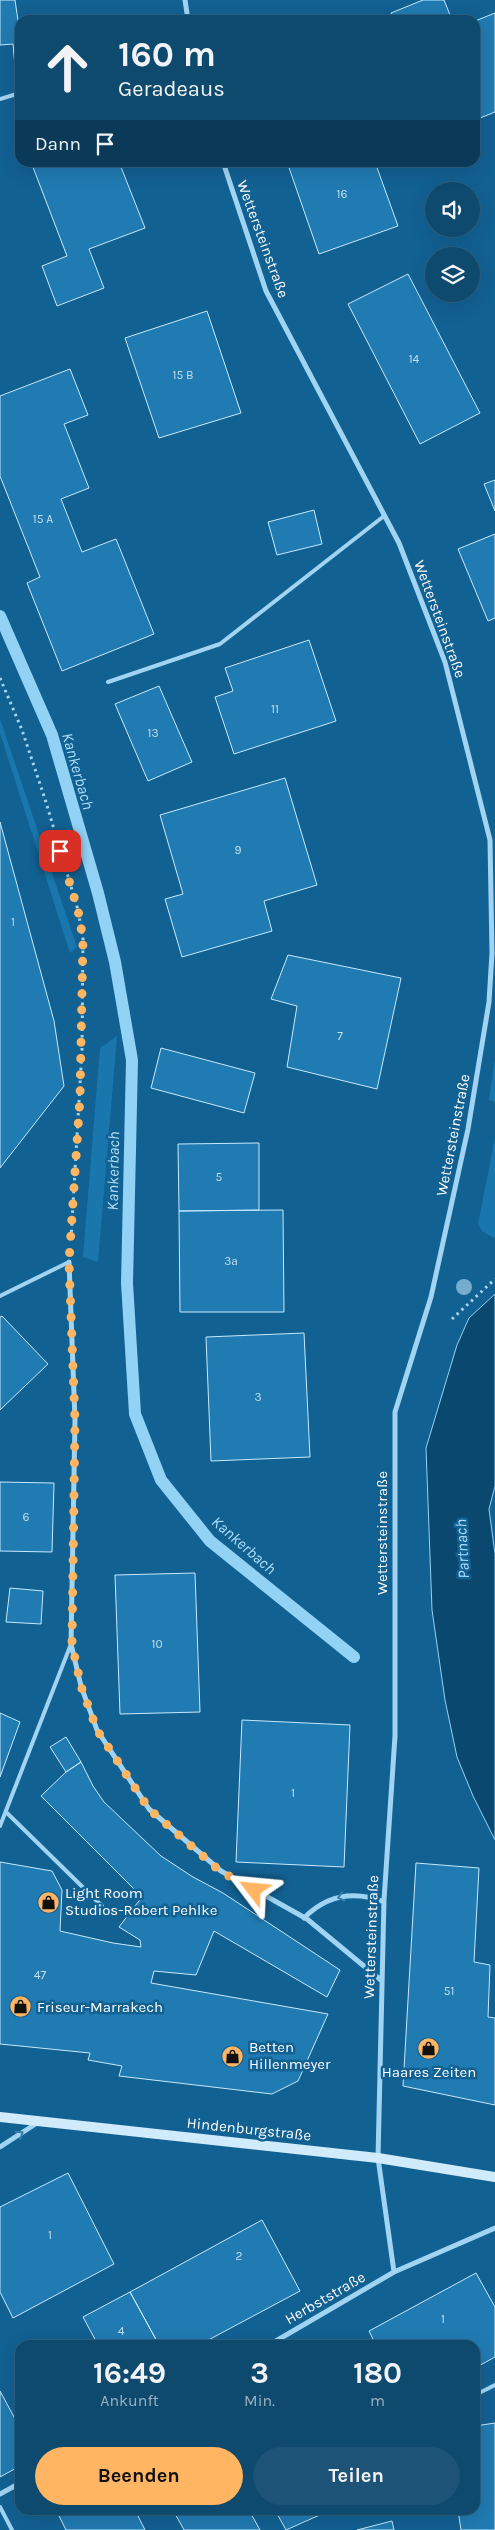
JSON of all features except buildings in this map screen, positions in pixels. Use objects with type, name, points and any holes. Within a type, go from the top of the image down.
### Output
[{"type":"street","points":[[185,0],[187,15]]},
{"type":"street","name":"Wettersteinstraße","points":[[225,167],[266,291],[399,543],[445,662],[490,840],[493,931],[489,1002],[468,1129],[431,1297],[394,1412],[395,1736],[384,1902],[378,2158]]},
{"type":"street","points":[[69,1262],[75,1420],[72,1644],[81,1686],[97,1730],[149,1809],[220,1871],[304,1918],[382,1981]]},
{"type":"street","points":[[304,1918],[318,1904],[354,1894],[384,1902]]},
{"type":"street","name":"Hindenburgstraße","points":[[0,2117],[378,2158],[495,2176]]},
{"type":"street","points":[[0,2147],[41,2121]]},
{"type":"street","points":[[378,2158],[394,2272]]},
{"type":"street","name":"Herbststraße","points":[[278,2340],[394,2272],[495,2228]]},
{"type":"street","points":[[0,2494],[15,2486]]},
{"type":"lane","points":[[0,99],[15,94]]},
{"type":"lane","points":[[108,682],[220,644],[384,516]]},
{"type":"lane","points":[[0,1296],[69,1262]]},
{"type":"lane","points":[[0,1826],[72,1644]]},
{"type":"lane","points":[[6,1812],[102,1906]]},
{"type":"lane","points":[[480,2392],[495,2385]]},
{"type":"lane","points":[[0,2507],[12,2530]]},
{"type":"path","points":[[0,678],[22,730],[45,799],[78,910],[83,939],[79,1130],[69,1262]]},
{"type":"shaded area","points":[[0,719],[77,947],[70,953],[0,733]]},
{"type":"shaded area","points":[[117,1036],[98,1262],[83,1257],[100,1048]]},
{"type":"shaded area","points":[[495,1059],[495,1102],[489,1100]]},
{"type":"shaded area","points":[[495,1138],[494,1238],[482,1231],[478,1224]]},
{"type":"water","name":"Partnach","points":[[495,1294],[495,1486],[489,1509],[495,1554],[495,1840],[473,1796],[457,1757],[445,1700],[432,1610],[426,1448],[457,1345],[469,1318]]},
{"type":"waterway","name":"Kankerbach","points":[[0,616],[52,735],[98,893],[115,962],[132,1060],[127,1283],[135,1414],[161,1480],[210,1541],[354,1657]]},
{"type":"place","name":"Light Room Studios-Robert Pehlke","points":[[49,1902]]},
{"type":"place","name":"Friseur-Marrakech","points":[[21,2007]]},
{"type":"place","name":"Haares Zeiten","points":[[429,2049]]},
{"type":"place","name":"Betten Hillenmeyer","points":[[233,2056]]},
{"type":"route","points":[[60,851],[78,910],[83,939],[79,1130],[69,1262],[75,1420],[72,1644],[81,1686],[97,1730],[149,1809],[220,1871],[254,1890]]}]
